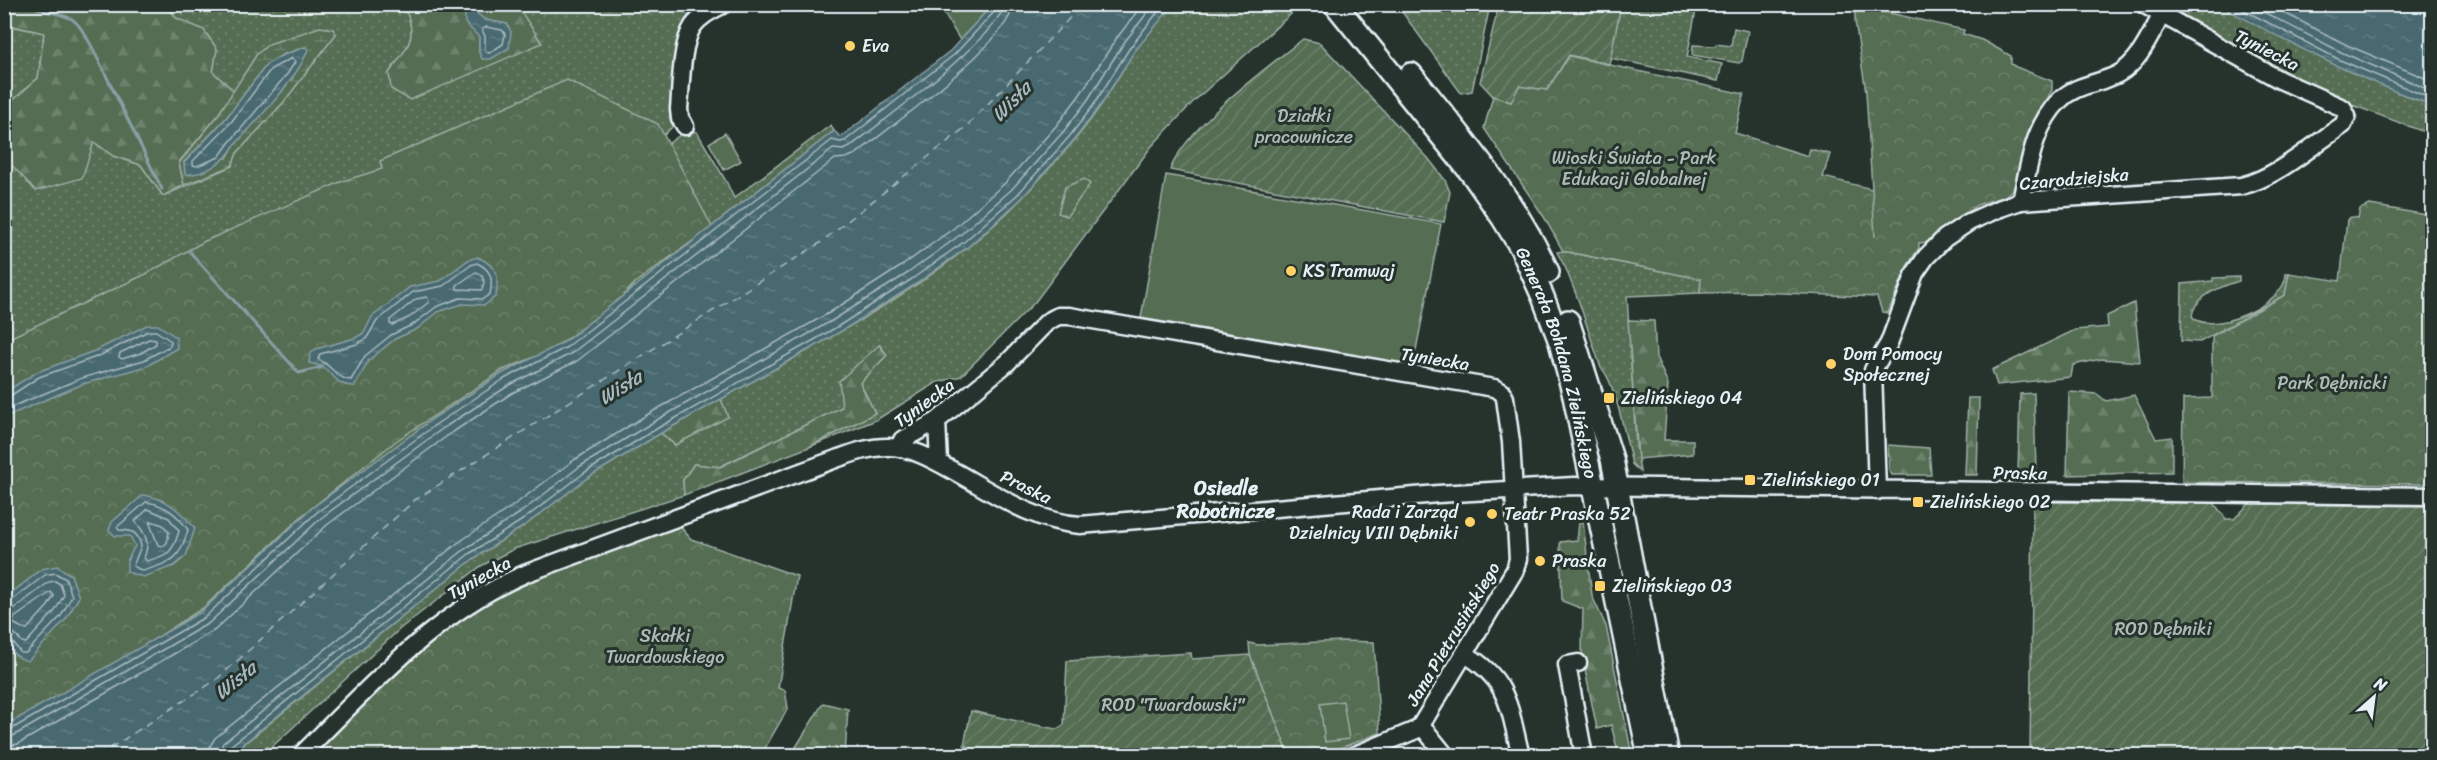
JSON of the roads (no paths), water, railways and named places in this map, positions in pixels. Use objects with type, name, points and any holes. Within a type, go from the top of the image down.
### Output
[{"type":"main road","points":[[1335,4],[1355,14]]},
{"type":"main road","name":"Generała Bohdana Zielińskiego","points":[[1355,14],[1489,171],[1536,245],[1555,287],[1605,433],[1668,756]]},
{"type":"main road","name":"Generała Bohdana Zielińskiego","points":[[1355,14],[1473,174],[1521,248],[1543,297],[1560,342],[1594,487],[1649,756]]},
{"type":"street","points":[[685,126],[680,118],[679,109],[687,39],[693,26],[704,15],[724,4]]},
{"type":"street","name":"Tyniecka","points":[[2143,4],[2280,80],[2343,108]]},
{"type":"street","points":[[2021,201],[2036,137],[2053,108],[2061,98],[2087,83],[2108,78],[2127,67],[2143,48],[2161,16]]},
{"type":"street","name":"Czarodziejska","points":[[1877,491],[1874,370],[1889,343],[1915,273],[1926,257],[1945,238],[1969,222],[2021,201],[2241,186],[2254,183],[2343,125],[2347,116],[2343,108]]},
{"type":"street","name":"Tyniecka","points":[[300,756],[427,633],[484,593],[527,573],[826,462],[864,450],[899,448],[902,440],[937,421],[1006,363],[1042,327],[1058,316],[1494,388],[1502,392],[1505,398],[1511,441]]},
{"type":"street","points":[[937,421],[939,463]]},
{"type":"street","name":"Jana Pietrusińskiego","points":[[1353,756],[1416,730],[1421,725],[1517,565],[1511,441]]},
{"type":"street","name":"Praska","points":[[899,448],[939,463],[1035,515],[1062,523],[1080,525],[1514,488],[1617,486],[1877,491],[2433,496]]},
{"type":"street","points":[[1465,654],[1488,671],[1507,696],[1521,756]]},
{"type":"street","points":[[1578,663],[1567,665],[1584,756]]},
{"type":"street","points":[[1421,725],[1446,756]]},
{"type":"water","name":"Wisła","points":[[992,5],[1173,5],[1134,52],[1098,109],[1073,141],[1021,199],[969,246],[916,284],[840,332],[661,433],[587,478],[527,524],[473,559],[229,755],[5,755],[5,726],[201,612],[312,508],[434,418],[501,374],[564,342],[834,131],[841,137],[951,50]]},
{"type":"water","points":[[2219,5],[2432,5],[2432,105],[2350,72]]},
{"type":"water","points":[[473,10],[485,20],[507,24],[511,32],[509,48],[491,59],[482,59],[479,52],[479,37],[465,23],[465,15]]},
{"type":"water","points":[[305,47],[308,49],[303,61],[286,86],[225,158],[199,173],[185,174],[184,163],[227,117],[267,64]]},
{"type":"water","points":[[478,257],[494,268],[497,277],[496,296],[485,305],[462,304],[438,312],[417,329],[395,339],[369,360],[355,386],[340,383],[323,367],[309,363],[310,354],[316,349],[355,338],[364,333],[372,317],[410,287],[440,281],[468,260]]},
{"type":"water","points":[[147,325],[158,325],[176,337],[177,348],[147,366],[83,384],[5,417],[5,392],[37,372],[97,350]]},
{"type":"water","points":[[143,495],[166,502],[195,528],[186,556],[174,566],[143,577],[127,572],[127,561],[135,546],[130,536],[115,536],[109,530],[112,522]]},
{"type":"water","points":[[57,566],[71,575],[79,597],[66,619],[28,661],[12,652],[8,644],[4,627],[5,598],[42,569]]},
{"type":"waterway","points":[[30,4],[41,10],[72,19],[81,28],[162,189]]},
{"type":"waterway","points":[[190,252],[299,373],[322,367]]},
{"type":"place","name":"Eva","points":[[850,46]]},
{"type":"place","name":"KS Tramwaj","points":[[1291,271]]},
{"type":"place","name":"Dom Pomocy Społecznej","points":[[1831,364]]},
{"type":"place","name":"Zielińskiego 04","points":[[1609,398]]},
{"type":"place","name":"Zielińskiego 01","points":[[1750,480]]},
{"type":"place","name":"Zielińskiego 02","points":[[1918,502]]},
{"type":"place","name":"Teatr Praska 52","points":[[1492,514]]},
{"type":"place","name":"Rada i Zarząd Dzielnicy VIII Dębniki","points":[[1470,522]]},
{"type":"place","name":"Praska","points":[[1540,561]]},
{"type":"place","name":"Zielińskiego 03","points":[[1600,586]]},
{"type":"district","name":"Osiedle Robotnicze","points":[[1226,500]]},
{"type":"park label","name":"Działki pracownicze","points":[[1304,126]]},
{"type":"park label","name":"Wioski Świata - Park Edukacji Globalnej","points":[[1634,168]]},
{"type":"park label","name":"Park Dębnicki","points":[[2332,383]]},
{"type":"park label","name":"ROD Dębniki","points":[[2163,629]]},
{"type":"park label","name":"Skałki Twardowskiego","points":[[665,646]]},
{"type":"park label","name":"ROD \"Twardowski\"","points":[[1173,705]]}]
